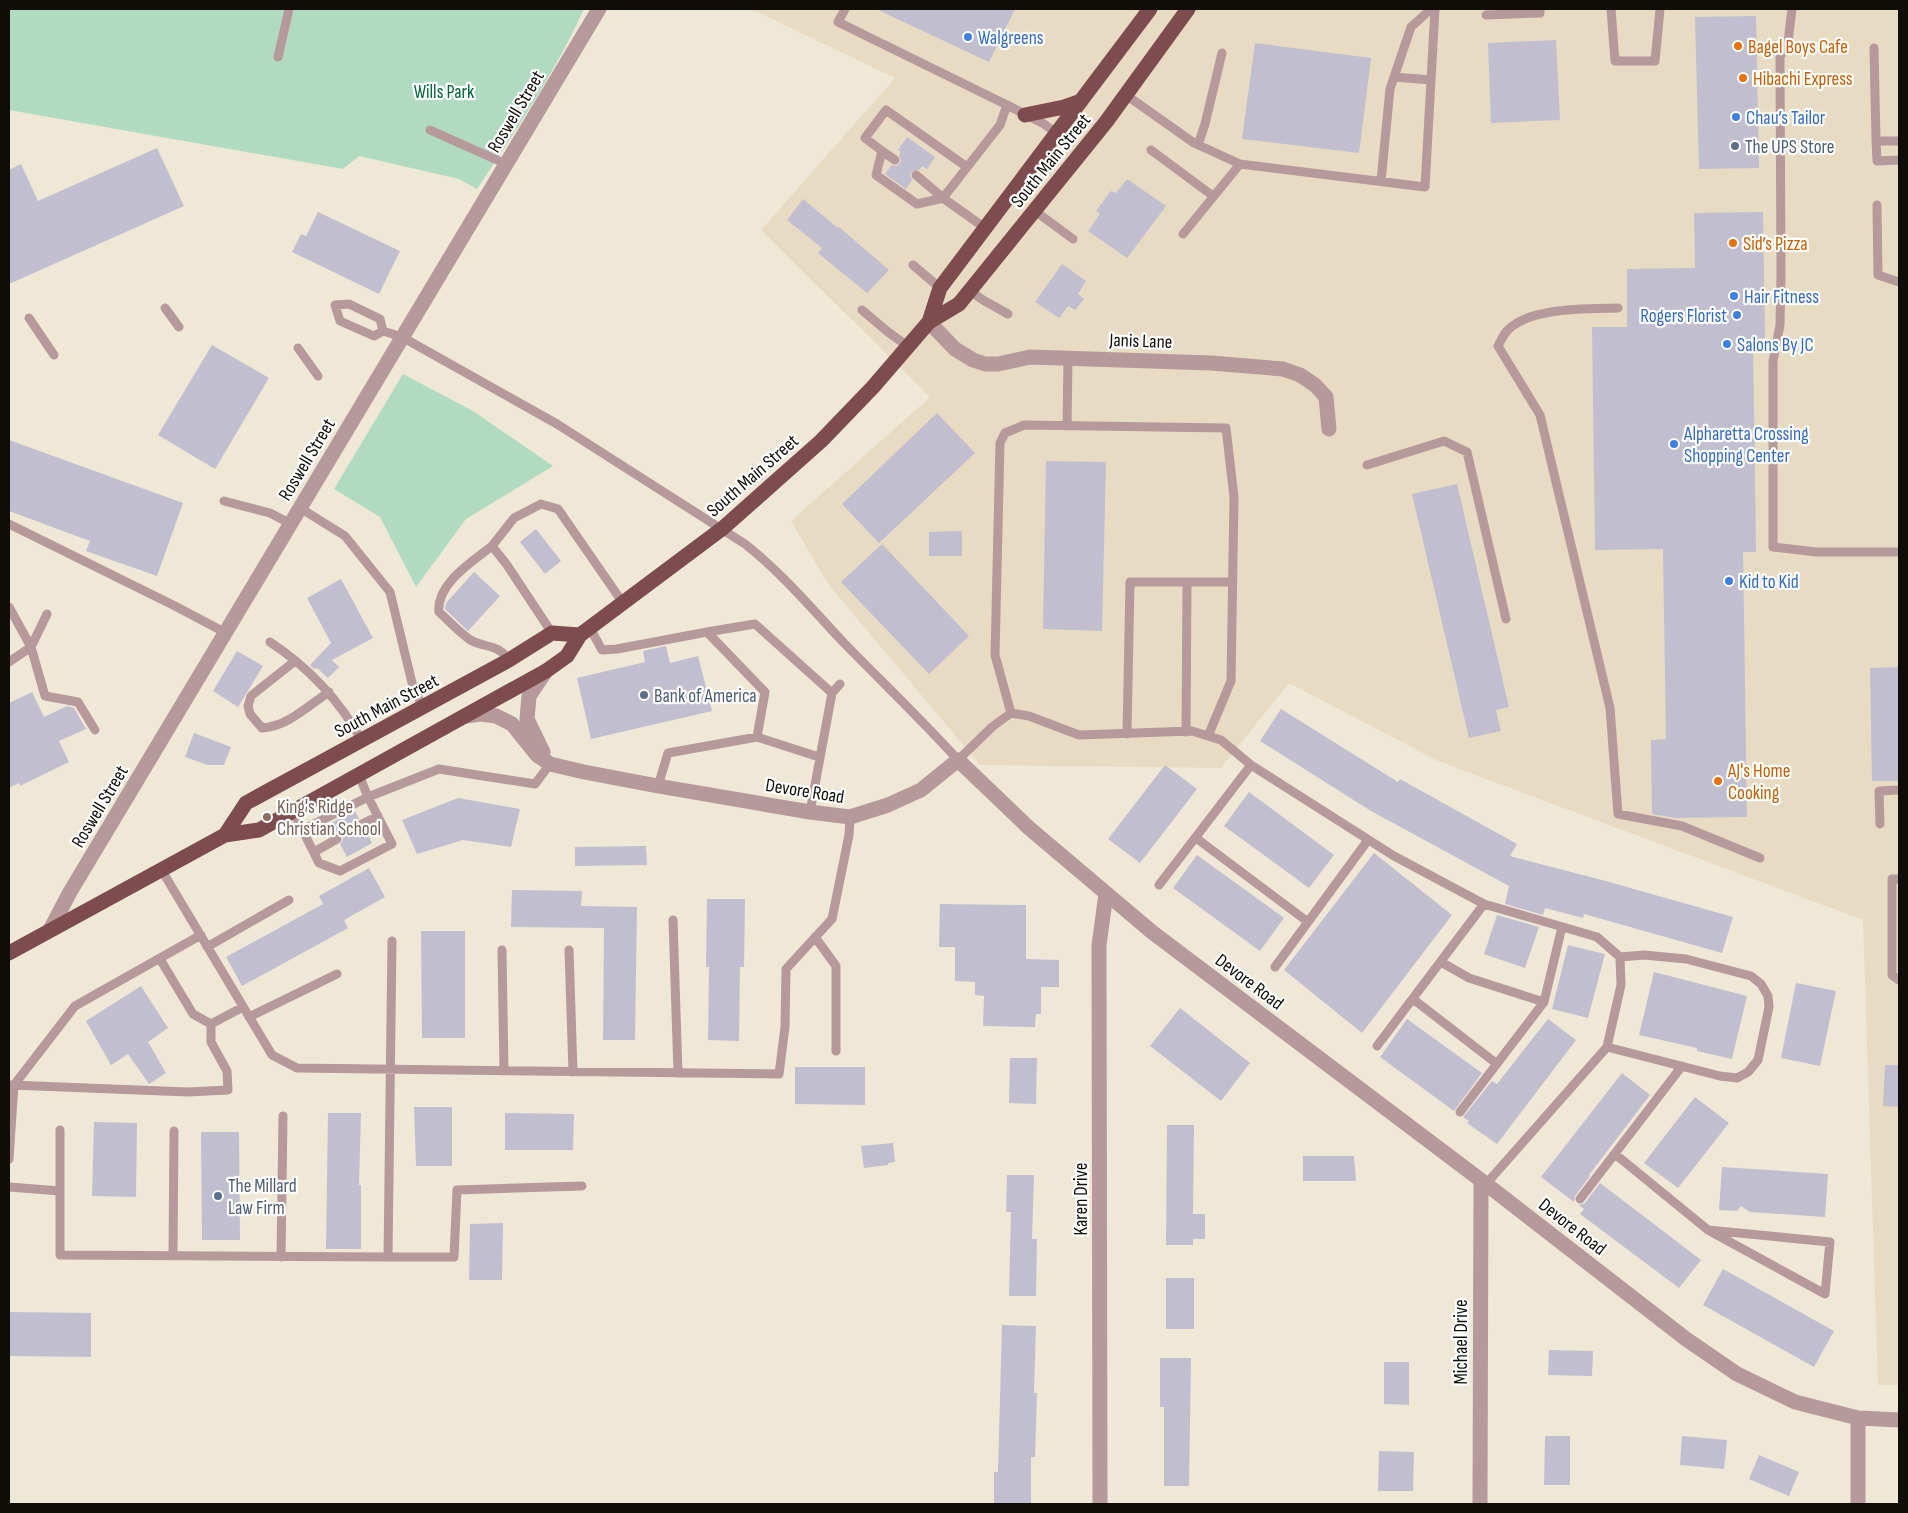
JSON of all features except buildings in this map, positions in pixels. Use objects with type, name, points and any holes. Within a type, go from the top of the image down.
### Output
[{"type":"highway","name":"South Main Street","points":[[929,322],[940,288],[1150,9]]},
{"type":"highway","name":"South Main Street","points":[[9,953],[225,835],[259,830],[546,671],[566,656],[585,632],[723,528],[821,441],[929,322],[959,304],[1126,95],[1188,9]]},
{"type":"highway","points":[[1025,114],[1064,107],[1082,101]]},
{"type":"highway","points":[[552,633],[585,632]]},
{"type":"highway","name":"South Main Street","points":[[225,835],[246,803],[424,708],[509,660],[552,633]]},
{"type":"street","name":"Roswell Street","points":[[50,930],[70,892],[598,9]]},
{"type":"street","name":"Janis Lane","points":[[929,322],[955,350],[972,360],[985,364],[998,364],[1030,357],[1211,363],[1283,369],[1300,375],[1315,385],[1326,397],[1329,429]]},
{"type":"street","points":[[546,671],[529,696],[527,719],[550,764]]},
{"type":"street","name":"Devore Road","points":[[466,716],[481,714],[496,716],[512,724],[537,755],[550,764],[658,786],[850,817],[888,805],[921,790],[958,760],[1029,828],[1152,932],[1483,1182],[1686,1339],[1737,1374],[1795,1402],[1858,1418],[1899,1420]]},
{"type":"street","name":"Karen Drive","points":[[1100,1504],[1099,945],[1106,894]]},
{"type":"street","name":"Michael Drive","points":[[1480,1504],[1483,1182]]},
{"type":"street","points":[[1858,1418],[1858,1504]]},
{"type":"lane","points":[[278,57],[289,9]]},
{"type":"lane","points":[[845,9],[838,22],[1025,114],[1044,124],[1056,134]]},
{"type":"lane","points":[[1126,95],[1198,145],[1240,164],[1425,187],[1433,9]]},
{"type":"lane","points":[[1381,181],[1390,89],[1410,27],[1433,9]]},
{"type":"lane","points":[[1486,15],[1540,13],[1540,9]]},
{"type":"lane","points":[[1611,9],[1615,61],[1655,61],[1660,9]]},
{"type":"lane","points":[[1792,9],[1788,42],[1780,57],[1781,276],[1780,325],[1773,361],[1773,548],[1816,552],[1899,552]]},
{"type":"lane","points":[[1874,48],[1877,161],[1899,160]]},
{"type":"lane","points":[[1198,145],[1222,53]]},
{"type":"lane","points":[[1394,77],[1431,80]]},
{"type":"lane","points":[[882,151],[876,174],[917,204],[943,198],[1000,125],[1007,105]]},
{"type":"lane","points":[[895,160],[865,138],[886,110],[967,167]]},
{"type":"lane","points":[[430,130],[506,164]]},
{"type":"lane","points":[[1876,141],[1899,141]]},
{"type":"lane","points":[[1151,150],[1213,196]]},
{"type":"lane","points":[[1183,234],[1240,164]]},
{"type":"lane","points":[[916,175],[943,198],[985,228]]},
{"type":"lane","points":[[1877,205],[1878,275],[1899,282]]},
{"type":"lane","points":[[1035,211],[1073,239]]},
{"type":"lane","points":[[914,265],[940,288]]},
{"type":"lane","points":[[970,291],[1008,314]]},
{"type":"lane","points":[[383,331],[380,319],[349,304],[335,306],[340,321],[374,336],[383,331],[402,337],[558,424],[723,528],[770,563],[820,618],[935,734],[958,760],[992,727],[1011,713],[1029,716],[1079,735],[1192,731],[1221,740],[1250,765],[1368,840],[1484,904],[1598,937],[1620,957],[1621,985],[1607,1047],[1483,1182]]},
{"type":"lane","points":[[165,308],[179,327]]},
{"type":"lane","points":[[1618,308],[1567,309],[1525,319],[1506,332],[1498,346],[1540,415],[1610,708],[1618,814],[1682,826],[1760,858]]},
{"type":"lane","points":[[862,310],[888,332],[909,346]]},
{"type":"lane","points":[[29,318],[54,355]]},
{"type":"lane","points":[[298,348],[318,376]]},
{"type":"lane","points":[[1067,426],[1068,358]]},
{"type":"lane","points":[[1011,713],[995,655],[1000,443],[1005,433],[1024,425],[1226,428],[1234,497],[1231,681],[1208,736]]},
{"type":"lane","points":[[1367,465],[1444,441],[1467,452],[1506,619]]},
{"type":"lane","points":[[224,501],[270,513],[291,524]]},
{"type":"lane","points":[[509,660],[504,653],[487,644],[470,640],[439,612],[438,602],[453,579],[492,546],[514,518],[542,504],[558,509],[623,603]]},
{"type":"lane","points":[[300,508],[345,536],[390,592],[414,691],[424,708]]},
{"type":"lane","points":[[9,524],[175,606],[226,634]]},
{"type":"lane","points":[[492,546],[507,565],[552,633]]},
{"type":"lane","points":[[1127,734],[1130,582],[1232,582]]},
{"type":"lane","points":[[1186,732],[1187,582]]},
{"type":"lane","points":[[9,607],[31,647],[45,696],[78,702],[95,730]]},
{"type":"lane","points":[[9,662],[31,647],[47,614]]},
{"type":"lane","points":[[585,632],[602,650],[617,649],[755,624],[832,693]]},
{"type":"lane","points":[[707,632],[765,692],[757,737]]},
{"type":"lane","points":[[270,642],[295,661],[329,692],[362,741]]},
{"type":"lane","points":[[295,661],[251,696],[248,706],[250,714],[262,728],[271,728],[283,723],[329,692]]},
{"type":"lane","points":[[810,812],[832,693],[840,684]]},
{"type":"lane","points":[[658,786],[668,754],[757,737],[819,757]]},
{"type":"lane","points":[[302,830],[368,797],[439,769],[535,784],[550,764]]},
{"type":"lane","points":[[1160,885],[1250,765]]},
{"type":"lane","points":[[293,811],[319,863],[340,871],[392,844],[359,775]]},
{"type":"lane","points":[[1880,824],[1879,791],[1899,790]]},
{"type":"lane","points":[[362,824],[378,816]]},
{"type":"lane","points":[[161,869],[272,1055],[297,1068],[779,1074],[785,1027],[786,968],[832,919],[849,835],[850,817]]},
{"type":"lane","points":[[314,852],[337,838]]},
{"type":"lane","points":[[1196,838],[1308,922]]},
{"type":"lane","points":[[1275,967],[1368,840]]},
{"type":"lane","points":[[1899,879],[1892,879],[1892,966],[1892,975],[1899,980]]},
{"type":"lane","points":[[207,947],[289,900]]},
{"type":"lane","points":[[1377,1046],[1484,904]]},
{"type":"lane","points":[[673,920],[678,1072]]},
{"type":"lane","points":[[1460,1112],[1544,1002],[1562,928]]},
{"type":"lane","points":[[9,1159],[11,1085],[75,1006],[201,936]]},
{"type":"lane","points":[[815,937],[836,966],[836,1051]]},
{"type":"lane","points":[[388,1257],[392,941]]},
{"type":"lane","points":[[502,950],[504,1071]]},
{"type":"lane","points":[[569,950],[573,1072]]},
{"type":"lane","points":[[1607,1047],[1720,1076],[1737,1078],[1748,1072],[1758,1060],[1769,1007],[1768,996],[1761,984],[1751,976],[1686,959],[1644,955],[1620,957]]},
{"type":"lane","points":[[160,959],[193,1014],[211,1024]]},
{"type":"lane","points":[[1441,962],[1469,978],[1544,1002]]},
{"type":"lane","points":[[249,1017],[337,974]]},
{"type":"lane","points":[[1413,999],[1496,1064]]},
{"type":"lane","points":[[211,1024],[243,1007]]},
{"type":"lane","points":[[11,1085],[188,1092],[228,1090],[226,1071],[211,1042],[211,1024]]},
{"type":"lane","points":[[1580,1199],[1682,1066]]},
{"type":"lane","points":[[281,1257],[284,1116]]},
{"type":"lane","points":[[60,1130],[60,1255],[454,1257],[456,1190],[582,1186]]},
{"type":"lane","points":[[173,1256],[174,1131]]},
{"type":"lane","points":[[1615,1154],[1708,1230],[1825,1294],[1830,1242],[1708,1230]]},
{"type":"lane","points":[[9,1187],[60,1191]]},
{"type":"shaded area","points":[[751,9],[1899,9],[1899,1385],[1878,1385],[1863,920],[1438,761],[1289,683],[1221,768],[980,765],[828,584],[791,521],[930,397],[761,230],[895,78]]},
{"type":"green space","name":"Wills Park","points":[[9,9],[584,9],[548,78],[477,189],[459,179],[359,156],[343,169],[9,110]]},
{"type":"green space","points":[[403,374],[473,411],[553,466],[466,519],[416,587],[380,517],[334,489]]},
{"type":"place","name":"Walgreens","points":[[968,37]]},
{"type":"place","name":"Bagel Boys Cafe","points":[[1738,46]]},
{"type":"place","name":"Hibachi Express","points":[[1743,78]]},
{"type":"place","name":"Chau’s Tailor","points":[[1736,117]]},
{"type":"place","name":"The UPS Store","points":[[1735,146]]},
{"type":"place","name":"Sid’s Pizza","points":[[1733,243]]},
{"type":"place","name":"Hair Fitness","points":[[1734,296]]},
{"type":"place","name":"Rogers Florist","points":[[1737,315]]},
{"type":"place","name":"Salons By JC","points":[[1727,344]]},
{"type":"place","name":"Alpharetta Crossing Shopping Center","points":[[1674,444]]},
{"type":"place","name":"Kid to Kid","points":[[1729,581]]},
{"type":"place","name":"Bank of America","points":[[644,695]]},
{"type":"place","name":"AJ's Home Cooking","points":[[1718,781]]},
{"type":"place","name":"King's Ridge Christian School","points":[[267,817]]},
{"type":"place","name":"The Millard Law Firm","points":[[218,1196]]}]
